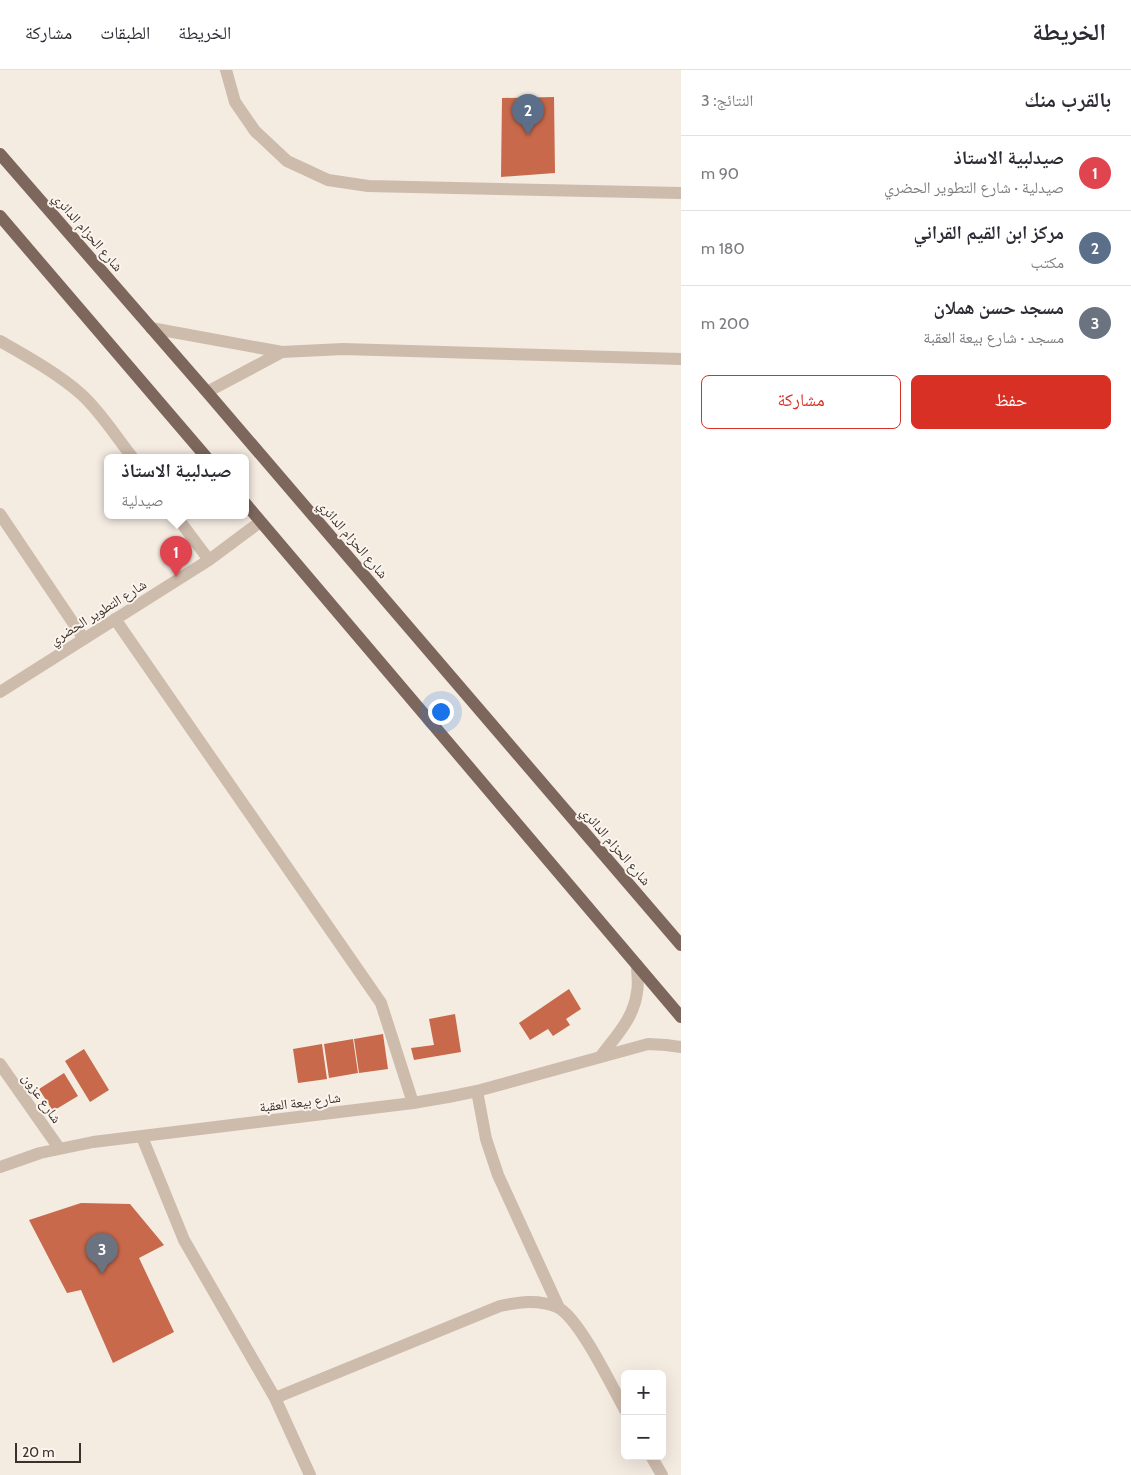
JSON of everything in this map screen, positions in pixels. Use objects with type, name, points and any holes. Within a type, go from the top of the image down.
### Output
[{"type":"main road","name":"شارع الحزام الدائري","points":[[0,154],[207,392],[681,945]]},
{"type":"main road","points":[[0,216],[204,454]]},
{"type":"main road","points":[[249,508],[681,1017]]},
{"type":"street","points":[[226,70],[235,102],[255,131],[286,161],[328,180],[368,186],[681,193]]},
{"type":"street","points":[[151,328],[282,352],[343,349],[681,360]]},
{"type":"street","points":[[0,341],[51,371],[82,395],[130,454]]},
{"type":"street","points":[[207,392],[282,352]]},
{"type":"street","points":[[0,514],[84,638]]},
{"type":"street","points":[[178,519],[210,560]]},
{"type":"street","name":"شارع التطوير الحضري","points":[[0,692],[210,560],[260,522]]},
{"type":"street","points":[[116,619],[381,1003],[413,1103]]},
{"type":"street","points":[[601,1056],[628,1020],[635,1006],[638,991],[637,965]]},
{"type":"street","name":"شارع بيعة العقبة","points":[[0,1168],[59,1148],[93,1142],[413,1103],[478,1091],[648,1044],[666,1044],[681,1047]]},
{"type":"street","name":"شارع عزون","points":[[0,1064],[59,1148]]},
{"type":"street","points":[[478,1091],[486,1140],[498,1175],[559,1308]]},
{"type":"street","points":[[142,1137],[184,1240],[275,1398],[310,1475]]},
{"type":"street","points":[[275,1398],[500,1306],[519,1302],[536,1302],[559,1308],[569,1316],[578,1327],[621,1403]]},
{"type":"street","points":[[653,1460],[662,1475]]},
{"type":"building","points":[[554,97],[555,173],[501,177],[502,98]]},
{"type":"building","points":[[569,989],[581,1009],[566,1019],[570,1025],[553,1036],[548,1029],[530,1040],[519,1023]]},
{"type":"building","points":[[455,1014],[461,1052],[414,1060],[411,1048],[434,1045],[429,1019]]},
{"type":"building","points":[[383,1034],[388,1069],[359,1073],[354,1039]]},
{"type":"building","points":[[353,1039],[358,1073],[329,1078],[324,1044]]},
{"type":"building","points":[[322,1044],[327,1079],[298,1083],[293,1049]]},
{"type":"building","points":[[84,1049],[109,1090],[90,1102],[65,1061]]},
{"type":"building","points":[[64,1073],[78,1096],[53,1111],[39,1089]]},
{"type":"building","points":[[81,1203],[130,1204],[164,1245],[139,1258],[174,1332],[113,1363],[81,1290],[67,1293],[29,1220]]},
{"type":"place","name":"مركز ابن القيم القراني","points":[[528,135]]},
{"type":"place","name":"صيدلبية الاستاذ","points":[[176,577]]},
{"type":"place","name":"مسجد حسن هملان","points":[[102,1274]]}]
